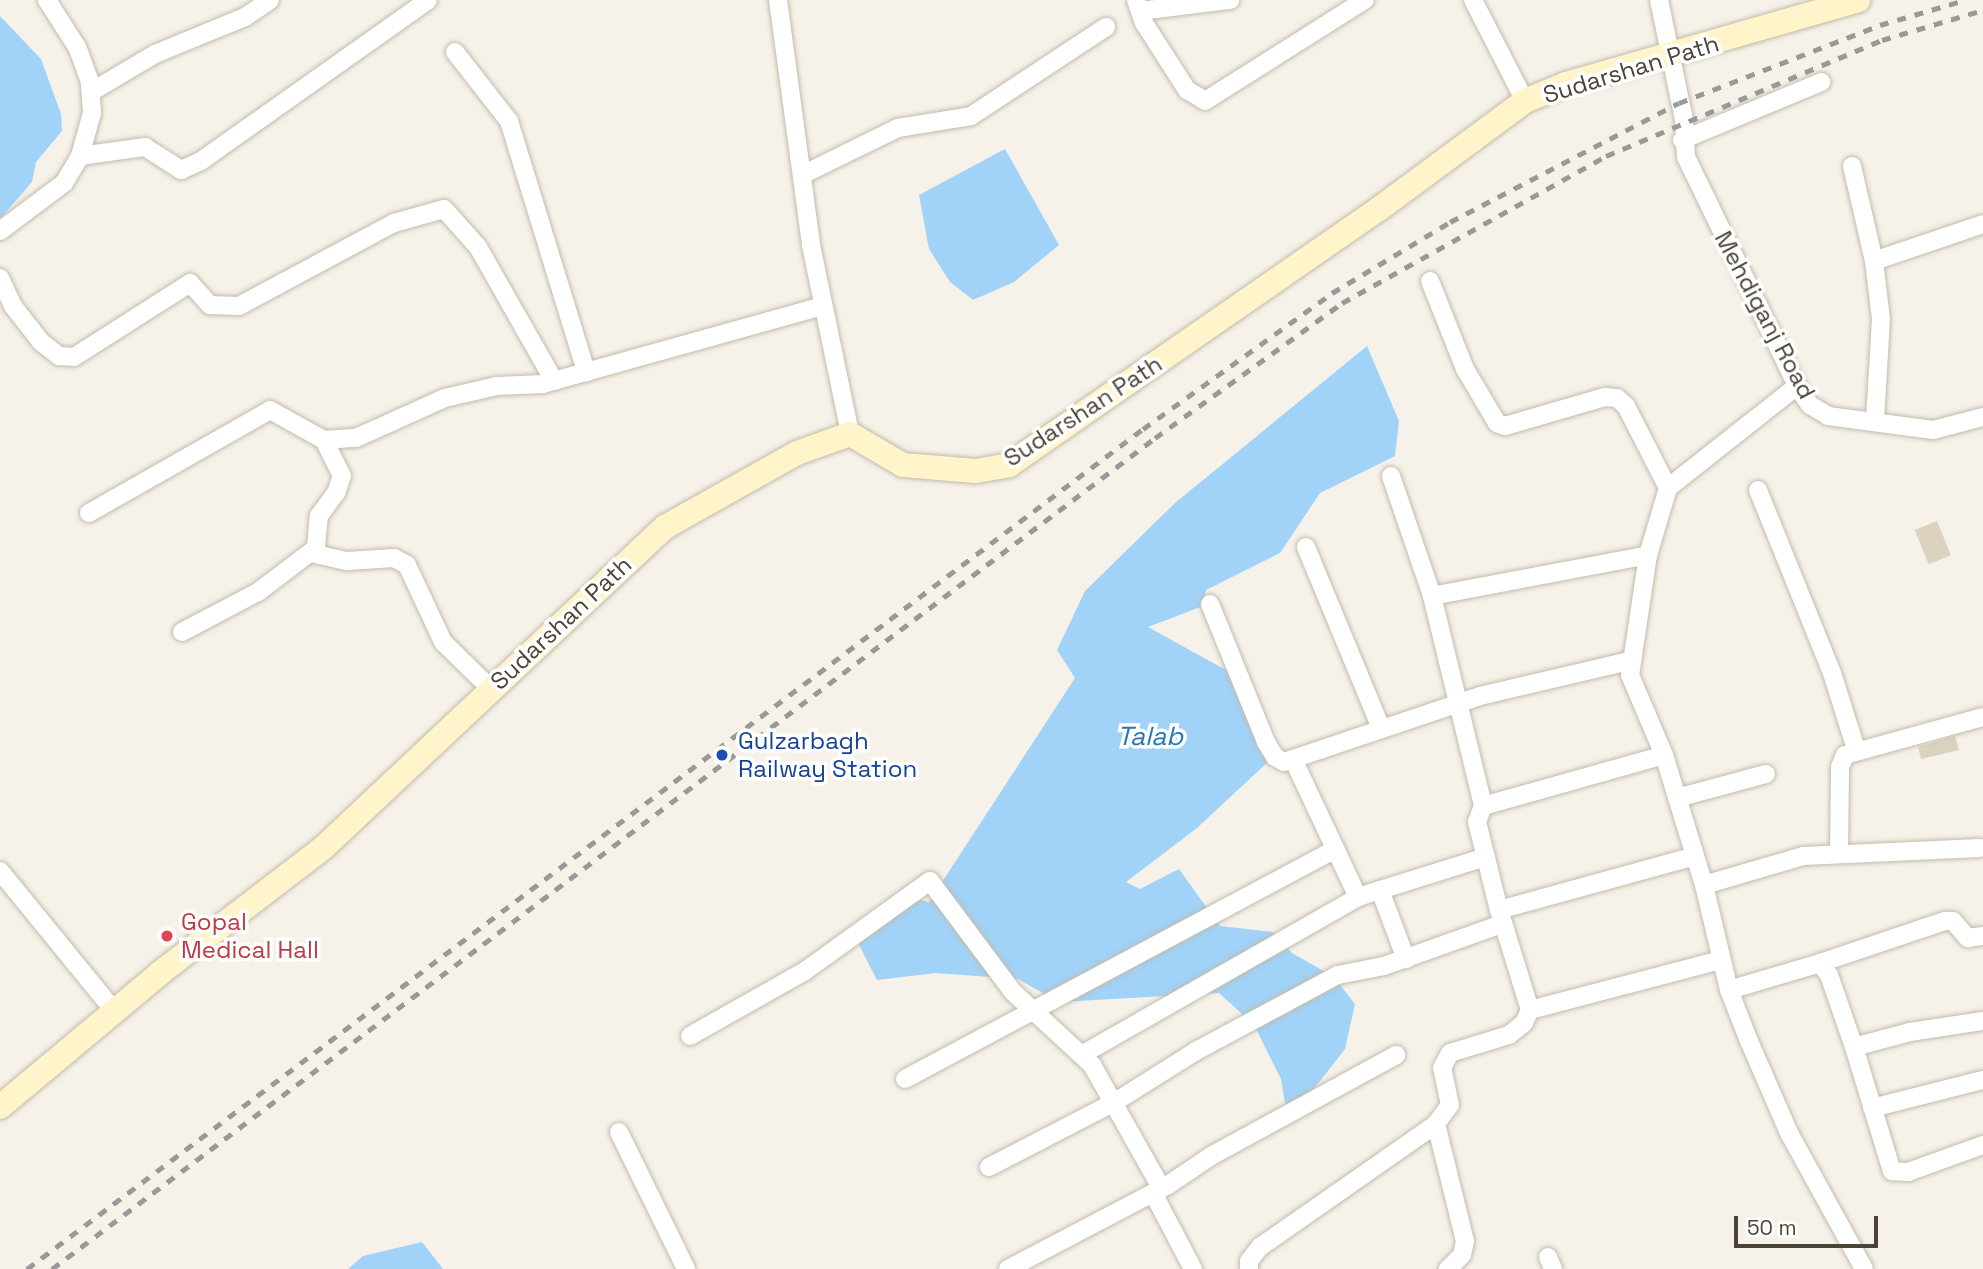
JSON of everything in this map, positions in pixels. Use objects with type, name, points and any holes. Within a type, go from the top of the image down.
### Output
[{"type":"main road","name":"Sudarshan Path","points":[[0,1107],[114,1011],[323,848],[665,527],[797,453],[850,434],[904,465],[976,471],[1009,465],[1379,209],[1525,101],[1566,84],[1667,58],[1858,0]]},
{"type":"street","points":[[0,230],[64,183],[80,156],[92,113],[91,92],[77,47],[47,0]]},
{"type":"street","points":[[91,92],[155,54],[245,17],[270,0]]},
{"type":"street","points":[[80,156],[145,147],[181,170],[201,161],[428,0]]},
{"type":"street","points":[[778,0],[823,306],[850,434]]},
{"type":"street","points":[[1230,0],[1138,5],[1187,90],[1205,101],[1365,0]]},
{"type":"street","points":[[1474,0],[1525,101]]},
{"type":"street","name":"Mehdiganj Road","points":[[1659,0],[1667,58],[1684,120],[1682,140],[1691,171],[1797,387],[1818,411],[1875,421],[1933,430],[1983,417]]},
{"type":"street","points":[[802,175],[898,128],[971,116],[1106,27]]},
{"type":"street","points":[[455,52],[509,121],[586,372]]},
{"type":"street","points":[[1682,140],[1821,82]]},
{"type":"street","points":[[1852,166],[1874,261],[1881,319],[1875,421]]},
{"type":"street","points":[[0,278],[13,306],[41,342],[59,356],[74,357],[190,283],[210,305],[239,306],[394,223],[444,209],[478,247],[554,381]]},
{"type":"street","points":[[1874,261],[1983,224]]},
{"type":"street","points":[[1430,281],[1465,369],[1486,412],[1497,423],[1505,426],[1605,397],[1617,398],[1626,406],[1668,488]]},
{"type":"street","points":[[89,513],[270,410],[324,440],[356,439],[422,407],[471,391],[554,381],[823,306]]},
{"type":"street","points":[[1797,387],[1668,488],[1648,555],[1629,661],[1634,688],[1664,755],[1704,885],[1729,990],[1789,1133],[1864,1269]]},
{"type":"street","points":[[182,632],[258,592],[311,552],[319,539],[319,516],[336,493],[342,475],[324,440]]},
{"type":"street","points":[[1391,477],[1432,596],[1456,704],[1483,806],[1477,822],[1500,917],[1530,1010]]},
{"type":"street","points":[[1758,490],[1832,673],[1856,749]]},
{"type":"street","points":[[1306,547],[1380,726]]},
{"type":"street","points":[[311,552],[347,561],[394,558],[407,565],[443,642],[491,689]]},
{"type":"street","points":[[1432,596],[1648,555]]},
{"type":"street","points":[[1210,604],[1266,742],[1275,757],[1293,759],[1380,726],[1629,661]]},
{"type":"street","points":[[1839,853],[1840,767],[1845,755],[1856,749],[1983,717]]},
{"type":"street","points":[[1483,806],[1664,755]]},
{"type":"street","points":[[1293,759],[1358,897]]},
{"type":"street","points":[[1677,798],[1766,774]]},
{"type":"street","points":[[1704,885],[1804,856],[1980,848]]},
{"type":"street","points":[[905,1079],[1335,849]]},
{"type":"street","points":[[989,1167],[1115,1102],[1196,1051],[1338,975],[1406,959],[1500,917],[1695,856]]},
{"type":"street","points":[[1083,1054],[1358,897],[1486,857]]},
{"type":"street","points":[[0,871],[114,1011]]},
{"type":"street","points":[[690,1036],[805,971],[930,881],[1013,992],[1083,1054],[1115,1102],[1193,1269]]},
{"type":"street","points":[[1380,890],[1406,959]]},
{"type":"street","points":[[1729,990],[1945,921],[1953,921],[1968,937],[1983,936]]},
{"type":"street","points":[[1249,1269],[1249,1261],[1260,1247],[1436,1124],[1450,1105],[1443,1060],[1450,1053],[1509,1035],[1530,1010],[1721,960]]},
{"type":"street","points":[[1820,963],[1829,975],[1854,1048],[1887,1162],[1897,1174],[1983,1145]]},
{"type":"street","points":[[1854,1048],[1910,1032],[1983,1021]]},
{"type":"street","points":[[1008,1269],[1157,1191],[1212,1156],[1396,1055]]},
{"type":"street","points":[[1872,1108],[1983,1080]]},
{"type":"street","points":[[1436,1124],[1465,1241],[1462,1255],[1448,1269]]},
{"type":"street","points":[[619,1132],[686,1269]]},
{"type":"water","points":[[0,16],[41,59],[61,114],[62,131],[36,162],[32,182],[0,219]]},
{"type":"water","points":[[1005,149],[1059,245],[1014,282],[973,300],[950,282],[929,249],[919,195]]},
{"type":"water","name":"Talab","points":[[1367,346],[1399,421],[1395,456],[1320,493],[1280,553],[1206,590],[1203,606],[1148,627],[1235,675],[1270,760],[1197,828],[1126,882],[1140,889],[1179,869],[1220,926],[1273,932],[1292,953],[1334,977],[1355,1004],[1345,1049],[1288,1122],[1281,1079],[1254,1025],[1219,993],[1059,1002],[1018,979],[936,973],[877,980],[854,935],[920,900],[929,902],[1075,678],[1057,650],[1085,591],[1175,503]]},
{"type":"water","points":[[422,1242],[443,1269],[348,1269],[363,1256]]},
{"type":"building","points":[[1937,521],[1951,555],[1929,564],[1915,530]]},
{"type":"building","points":[[1955,736],[1959,750],[1921,759],[1918,747]]},
{"type":"railway","points":[[27,1269],[1143,429],[1332,293],[1450,222],[1679,103],[1880,25],[1965,0]]},
{"type":"railway","points":[[52,1269],[1155,438],[1342,303],[1606,156],[1882,40],[1983,10]]},
{"type":"place","name":"Gulzarbagh Railway Station","points":[[722,755]]},
{"type":"place","name":"Gopal Medical Hall","points":[[167,936]]}]
